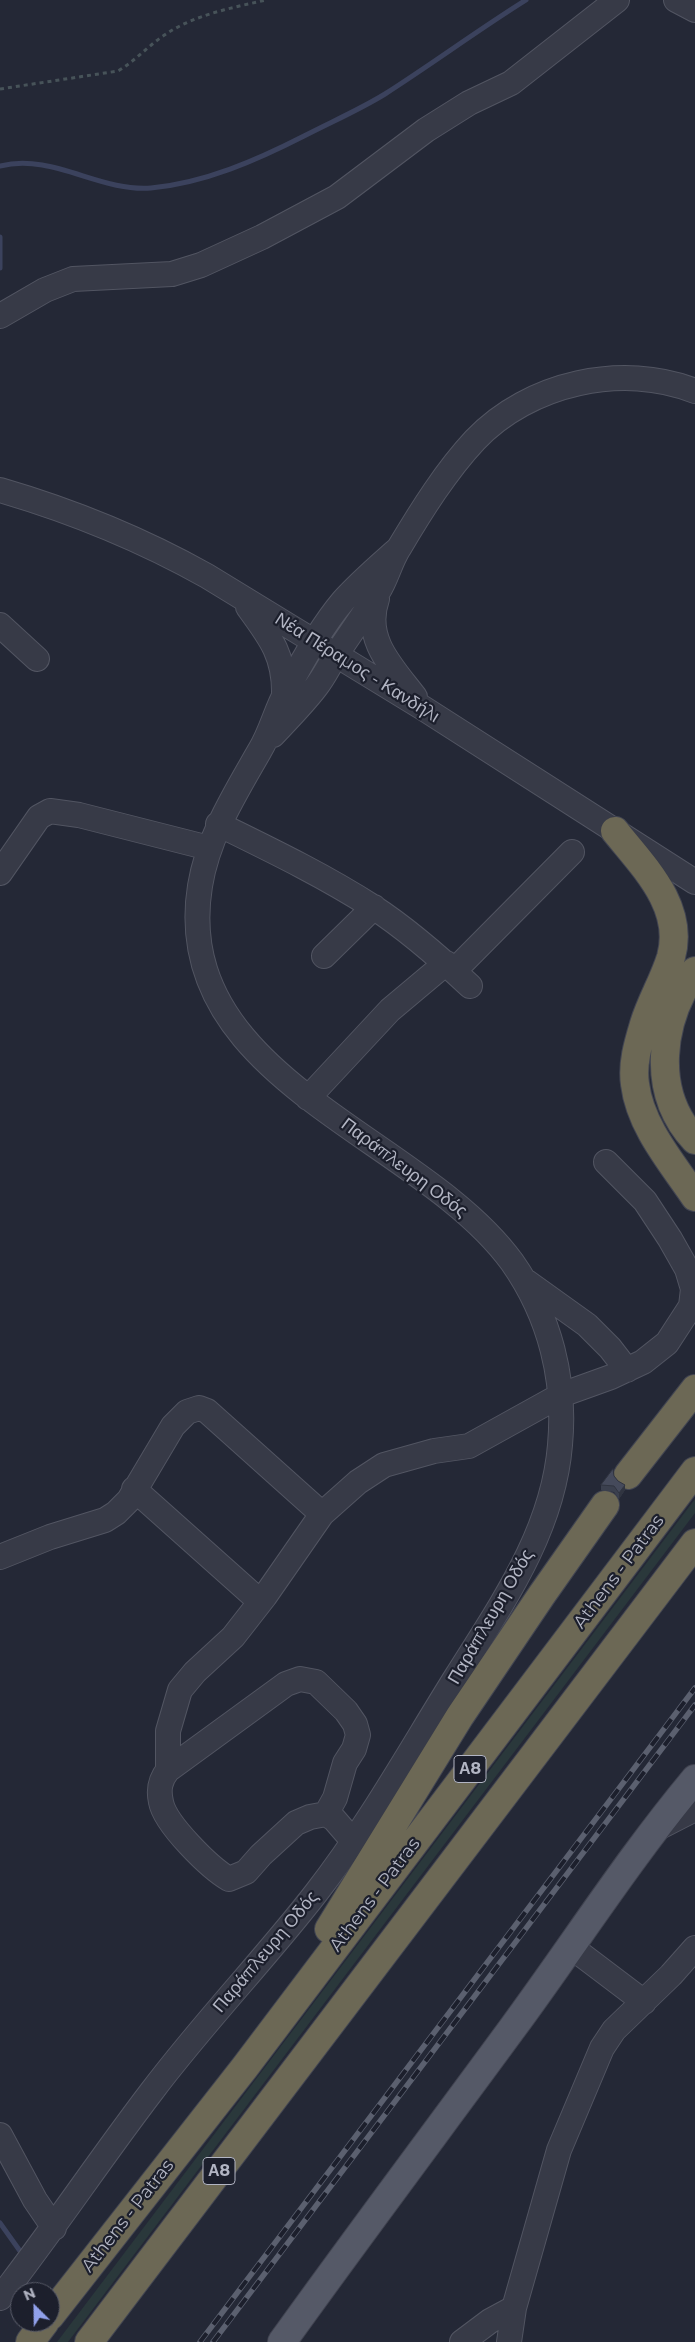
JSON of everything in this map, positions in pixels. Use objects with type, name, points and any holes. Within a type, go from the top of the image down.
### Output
[{"type":"highway","points":[[616,831],[654,879],[672,917],[674,939],[666,972]]},
{"type":"highway","points":[[695,928],[666,972],[655,993],[639,1041],[634,1070],[635,1085],[651,1130],[695,1197]]},
{"type":"highway","points":[[695,970],[676,1003],[668,1024],[665,1064],[672,1099],[680,1118],[695,1140]]},
{"type":"highway","points":[[628,1475],[695,1389]]},
{"type":"highway","name":"Athens - Patras","points":[[60,2303],[245,2067],[695,1471]]},
{"type":"highway","points":[[245,2067],[460,1716],[606,1504]]},
{"type":"highway","name":"Α8","points":[[89,2342],[695,1543]]},
{"type":"highway","points":[[630,1629],[695,1574]]},
{"type":"main road","points":[[282,2342],[369,2220],[515,2024],[651,1832],[695,1779]]},
{"type":"street","points":[[0,316],[45,290],[73,279],[172,274],[201,265],[262,237],[337,197],[426,130],[469,103],[512,83],[617,0]]},
{"type":"street","points":[[676,0],[695,10]]},
{"type":"street","name":"Παράπλευρη Οδός","points":[[263,745],[316,688],[380,590],[398,549],[456,462],[498,420],[553,390],[582,382],[656,380],[695,391]]},
{"type":"street","name":"Νέα Πέραμος - Κανδήλι","points":[[0,490],[73,513],[183,563],[423,708],[695,882]]},
{"type":"street","name":"Παράπλευρη Οδός","points":[[0,2298],[54,2228],[151,2092],[317,1892],[353,1842],[526,1562],[540,1528],[556,1472],[560,1447],[560,1377],[550,1338],[523,1280],[510,1258],[492,1238],[446,1196],[418,1174],[308,1098],[282,1077],[244,1041],[228,1018],[210,984],[199,939],[199,890],[218,824],[263,745],[284,695],[315,642],[343,602],[398,549]]},
{"type":"street","points":[[380,590],[373,610],[372,623],[376,638],[392,668],[423,708]]},
{"type":"street","points":[[239,596],[266,632],[282,661],[285,676],[284,695]]},
{"type":"street","points":[[0,626],[36,659]]},
{"type":"street","points":[[0,873],[39,817],[50,811],[79,815],[210,848]]},
{"type":"street","points":[[218,824],[301,865],[374,907],[457,973]]},
{"type":"street","points":[[308,1098],[390,1010],[457,973],[572,852]]},
{"type":"street","points":[[324,956],[374,907]]},
{"type":"street","points":[[168,1770],[168,1731],[180,1690],[195,1672],[233,1637],[266,1596],[322,1514],[358,1482],[384,1465],[434,1451],[469,1446],[561,1395],[627,1370],[643,1362],[667,1343],[683,1321],[691,1306],[693,1289],[687,1268],[645,1201],[606,1162]]},
{"type":"street","points":[[523,1280],[587,1325],[610,1348],[627,1370]]},
{"type":"street","points":[[0,1557],[50,1537],[105,1520],[129,1500],[173,1426],[187,1412],[198,1408],[207,1411],[322,1514]]},
{"type":"street","points":[[134,1489],[254,1597],[266,1596]]},
{"type":"street","points":[[300,1679],[316,1682],[346,1711],[355,1724],[358,1735],[354,1749],[345,1763],[335,1798],[326,1814],[296,1823],[261,1855],[246,1872],[229,1879],[214,1871],[168,1817],[161,1804],[159,1791],[160,1780],[168,1770],[286,1684],[300,1679]]},
{"type":"street","points":[[651,1832],[695,1809]]},
{"type":"street","points":[[326,1814],[334,1819],[353,1842]]},
{"type":"street","points":[[570,1946],[644,2002]]},
{"type":"street","points":[[509,2342],[514,2308],[559,2150],[602,2048],[614,2030],[644,2002],[695,1948]]},
{"type":"street","points":[[0,2135],[35,2200],[54,2228]]},
{"type":"street","points":[[462,2342],[490,2321],[514,2308]]},
{"type":"path","points":[[0,89],[118,71],[133,63],[163,36],[185,24],[212,14],[266,0]]},
{"type":"shaded area","points":[[695,1499],[695,1513],[68,2342],[57,2342]]},
{"type":"building","points":[[613,1469],[614,1476],[625,1485],[619,1493],[614,1486],[601,1485]]},
{"type":"waterway","points":[[0,166],[20,163],[39,165],[132,188],[171,185],[211,176],[268,154],[375,100],[526,0]]},
{"type":"waterway","points":[[0,237],[0,268]]},
{"type":"waterway","points":[[0,2223],[20,2251]]},
{"type":"railway","points":[[200,2342],[695,1688]]},
{"type":"railway","points":[[213,2342],[695,1705]]}]
